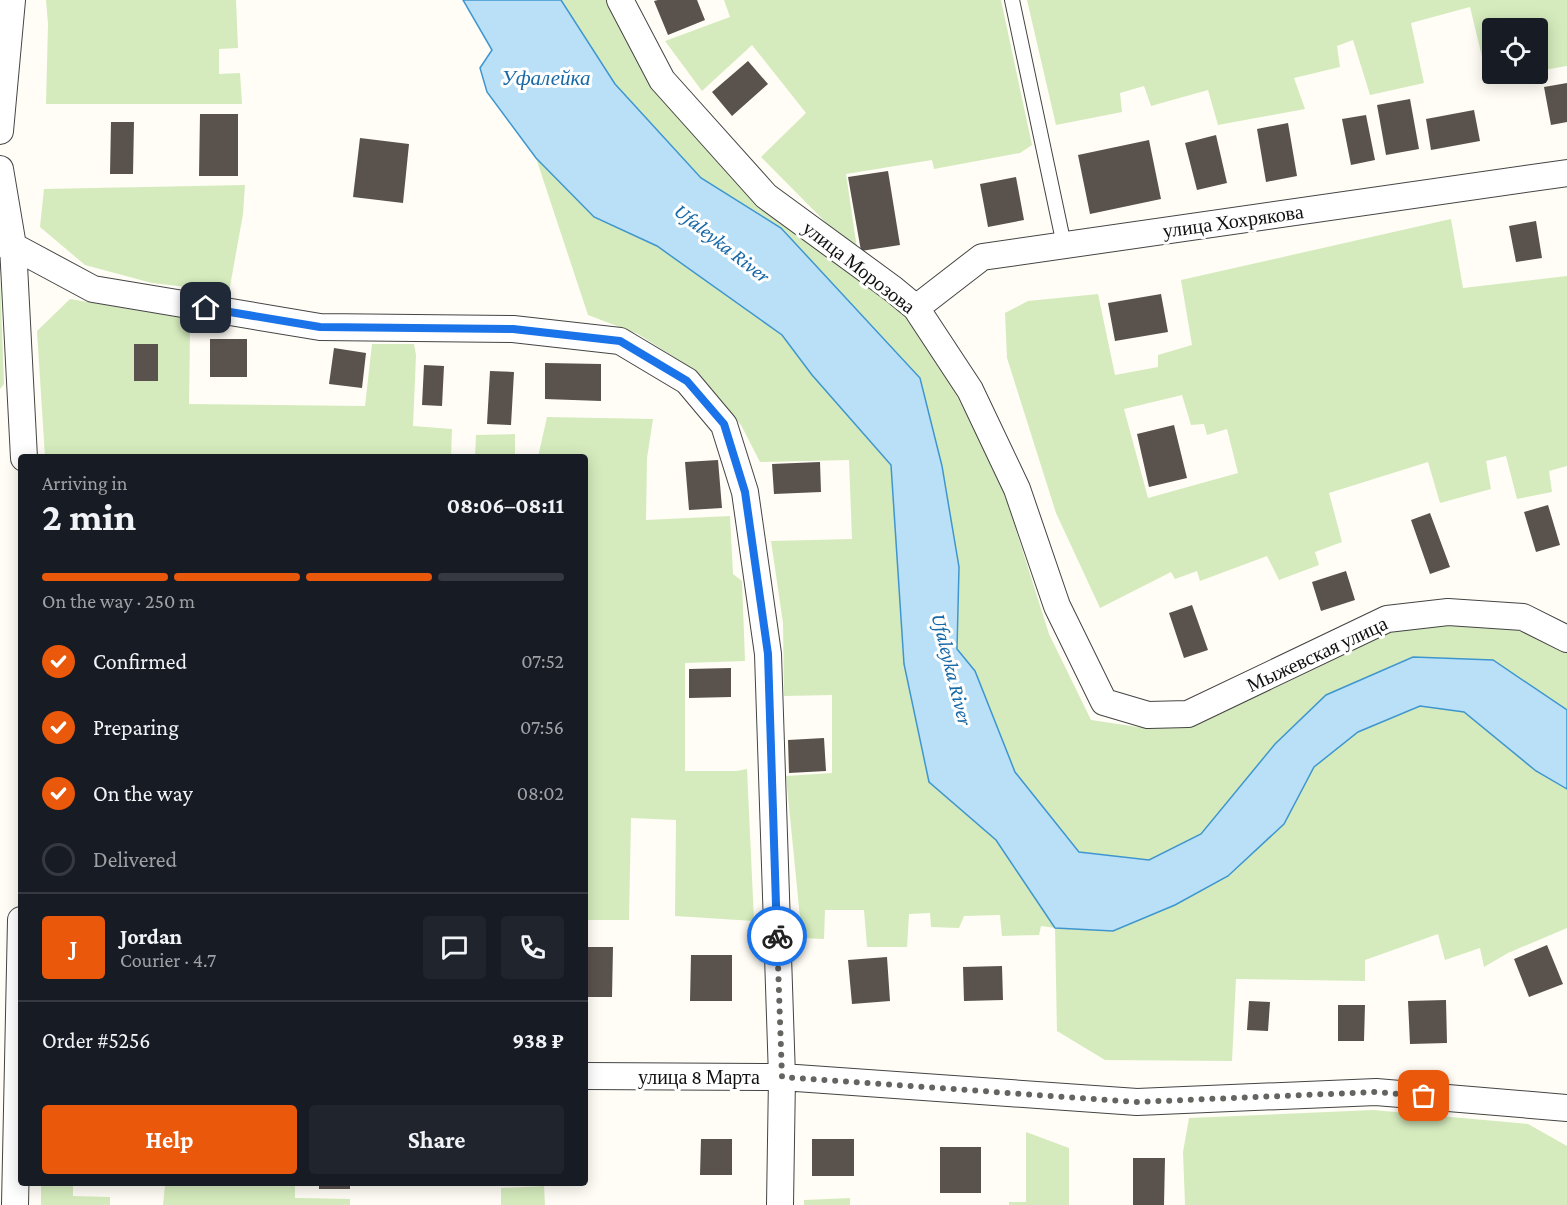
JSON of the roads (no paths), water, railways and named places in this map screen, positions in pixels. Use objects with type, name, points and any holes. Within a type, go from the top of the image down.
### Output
[{"type":"street","points":[[0,131],[12,0]]},
{"type":"street","name":"улица Морозова","points":[[620,0],[662,80],[766,196],[916,308],[970,390],[1017,489],[1057,606],[1104,702]]},
{"type":"street","points":[[0,169],[24,454]]},
{"type":"street","name":"улица Хохрякова","points":[[916,308],[982,257],[1567,173]]},
{"type":"street","points":[[6,245],[93,289],[320,327],[513,329],[620,341],[687,381],[724,424],[745,492],[768,654],[782,1077],[780,1205]]},
{"type":"street","name":"Мыжевская улица","points":[[1104,702],[1148,715],[1188,714],[1387,619],[1449,612],[1522,617],[1567,639]]},
{"type":"street","points":[[15,1205],[13,1072],[18,977]]},
{"type":"street","name":"улица 8 Марта","points":[[588,1076],[782,1077],[1137,1102],[1376,1092],[1567,1108]]},
{"type":"lane","points":[[1012,0],[1064,245]]},
{"type":"water","name":"Уфалейка","points":[[463,0],[561,0],[615,84],[701,178],[781,228],[920,378],[942,466],[959,567],[957,649],[975,671],[1015,772],[1079,852],[1149,860],[1201,834],[1275,744],[1326,695],[1413,657],[1493,660],[1567,710],[1567,789],[1536,771],[1464,712],[1420,706],[1358,732],[1314,767],[1284,824],[1228,876],[1175,905],[1113,931],[1055,928],[996,840],[929,782],[904,664],[891,465],[812,375],[782,335],[657,246],[594,217],[536,158],[487,92],[480,68],[492,50]]},
{"type":"water label","name":"Ufaleyka River","points":[[722,243]]},
{"type":"water label","name":"Ufaleyka River","points":[[952,669]]}]
